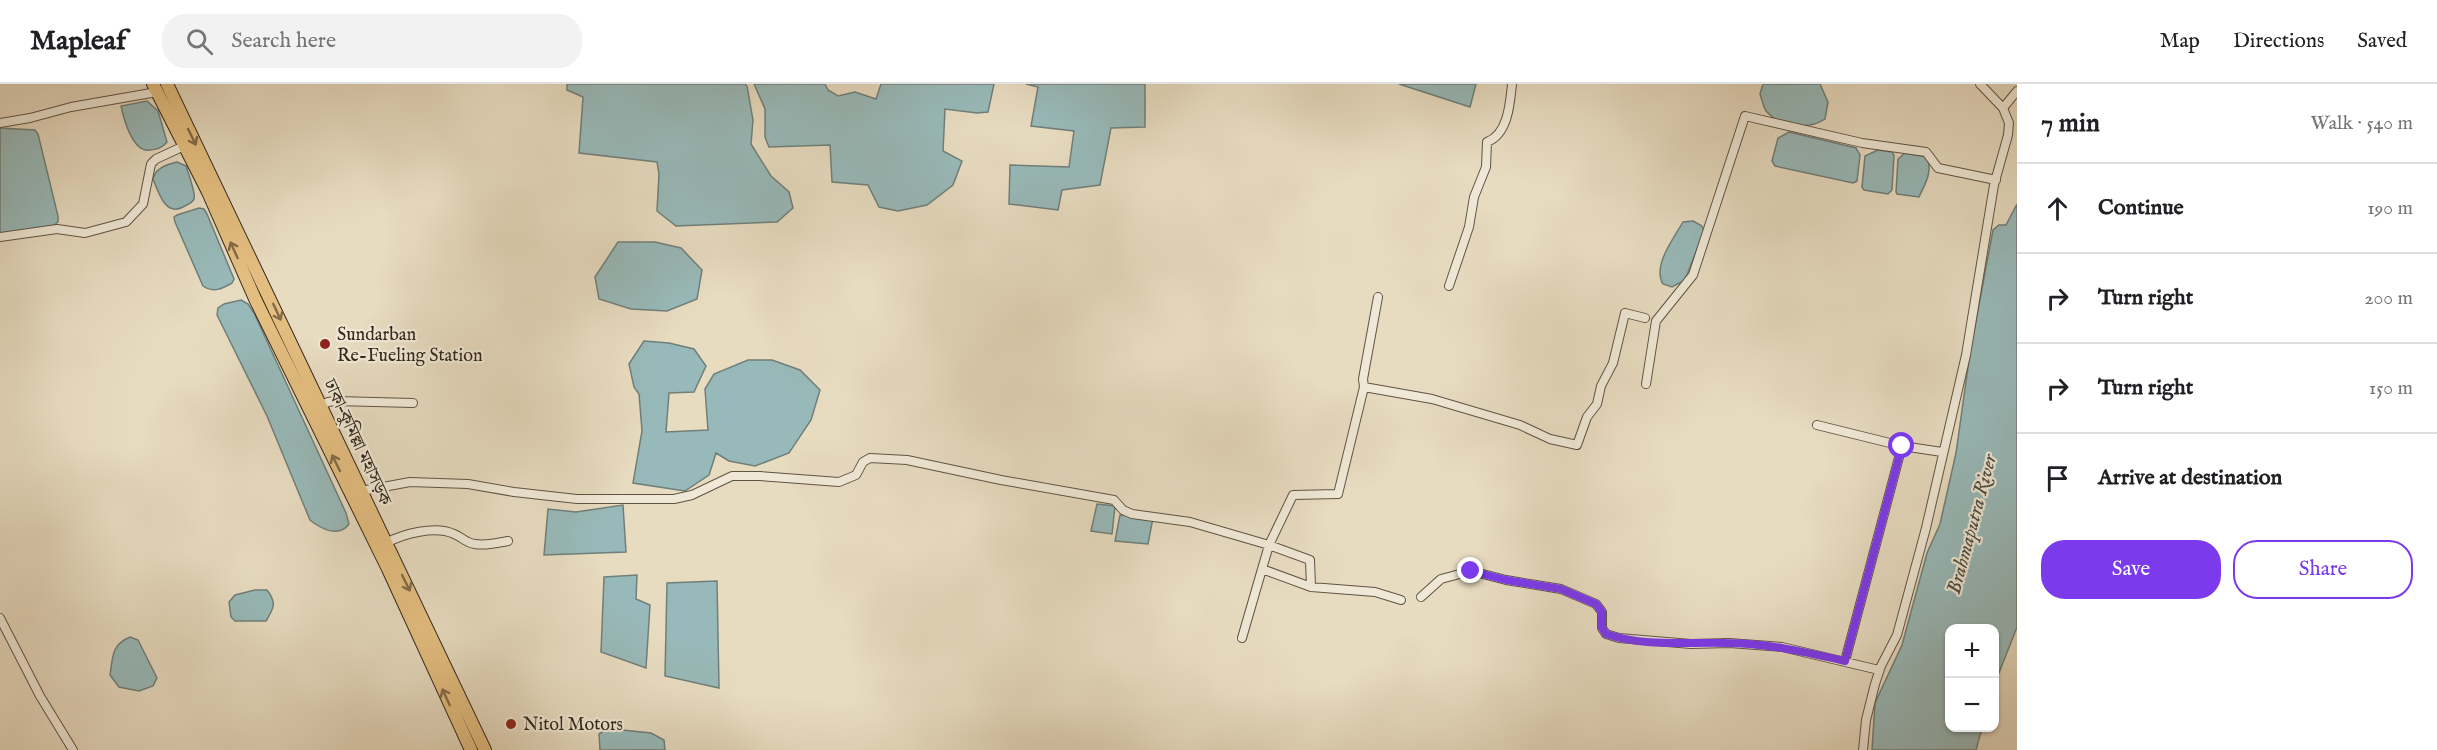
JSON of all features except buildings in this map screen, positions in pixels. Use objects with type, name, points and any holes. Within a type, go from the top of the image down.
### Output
[{"type":"highway","name":"ঢাকা–কুমিল্লা মহাসড়ক","points":[[159,87],[256,301],[388,569],[471,750]]},
{"type":"highway","name":"ঢাকা–কুমিল্লা মহাসড়ক","points":[[159,87],[321,406],[485,750]]},
{"type":"street","points":[[1449,286],[1469,227],[1474,197],[1486,167],[1487,142],[1493,140],[1504,124],[1510,105],[1512,84]]},
{"type":"street","points":[[1863,750],[1866,720],[1879,670],[1897,635],[1924,538],[1966,355],[1996,180],[2008,135],[2009,123],[2003,108],[1980,84]]},
{"type":"street","points":[[0,123],[159,87]]},
{"type":"street","points":[[2003,108],[2017,91]]},
{"type":"street","points":[[1646,384],[1656,321],[1693,275],[1746,116],[1862,143],[1926,152],[1938,168],[1996,180]]},
{"type":"street","points":[[0,237],[57,229],[85,233],[126,222],[143,204],[151,164],[163,155],[184,146]]},
{"type":"street","points":[[1242,638],[1269,545],[1293,495],[1338,494],[1364,387],[1363,379],[1378,297]]},
{"type":"street","points":[[1364,387],[1432,399],[1520,425],[1550,439],[1577,445],[1587,417],[1597,404],[1600,386],[1613,363],[1625,313],[1645,318]]},
{"type":"street","points":[[321,406],[336,401],[413,403]]},
{"type":"street","points":[[1817,425],[1902,446],[1942,452]]},
{"type":"street","points":[[1845,661],[1902,446]]},
{"type":"street","points":[[361,491],[410,482],[468,484],[577,499],[674,499],[692,495],[732,476],[839,482],[856,475],[863,462],[870,458],[907,460],[1001,480],[1114,500],[1123,510],[1132,514],[1190,522],[1269,545],[1310,560],[1311,587]]},
{"type":"street","points":[[386,543],[399,536],[422,531],[453,534],[465,542],[476,545],[508,541]]},
{"type":"street","points":[[1262,569],[1311,587],[1375,592],[1401,600]]},
{"type":"street","points":[[1421,597],[1441,579],[1471,571],[1506,580],[1561,589],[1596,604],[1602,612],[1602,628],[1606,634],[1619,638],[1668,643],[1728,643],[1782,647],[1879,670]]},
{"type":"street","points":[[0,618],[35,688],[72,750]]},
{"type":"water","points":[[567,84],[745,84],[753,120],[751,144],[771,176],[789,192],[793,208],[777,222],[676,226],[657,211],[659,174],[657,162],[579,153],[583,97],[567,90]]},
{"type":"water","points":[[754,84],[825,84],[828,90],[838,96],[855,92],[876,99],[881,84],[994,84],[988,112],[945,109],[943,151],[962,161],[953,185],[927,205],[898,211],[879,207],[868,185],[832,182],[830,145],[769,147],[765,137],[765,109]]},
{"type":"water","points":[[1026,84],[1145,84],[1145,127],[1111,128],[1100,185],[1062,190],[1058,210],[1009,204],[1010,165],[1069,167],[1074,131],[1031,126],[1038,87]]},
{"type":"water","points":[[1399,84],[1476,84],[1470,107]]},
{"type":"water","points":[[1763,84],[1820,84],[1828,102],[1825,119],[1803,126],[1780,121],[1764,108],[1760,94]]},
{"type":"water","points":[[147,101],[158,111],[167,142],[160,148],[144,150],[130,134],[121,106]]},
{"type":"water","points":[[0,128],[35,130],[38,134],[58,216],[58,222],[53,226],[0,234]]},
{"type":"water","points":[[1789,132],[1856,148],[1860,155],[1857,181],[1853,183],[1775,166],[1772,161],[1778,138]]},
{"type":"water","points":[[1878,150],[1892,152],[1894,155],[1892,190],[1888,194],[1864,190],[1862,187],[1865,156]]},
{"type":"water","points":[[1905,153],[1927,157],[1929,162],[1929,173],[1919,197],[1896,192],[1898,159]]},
{"type":"water","points":[[177,162],[186,166],[194,196],[191,203],[171,209],[160,196],[153,179],[159,169]]},
{"type":"water","name":"Brahmaputra River","points":[[2017,204],[2017,627],[1999,673],[1999,624],[1945,624],[1945,732],[1981,732],[1976,750],[1872,750],[1875,703],[1902,645],[1927,553],[1940,524],[1956,453],[1970,353],[1993,230],[1999,225],[2006,225]]},
{"type":"water","points":[[199,208],[204,209],[207,214],[234,279],[225,287],[210,289],[203,286],[175,222],[174,217],[177,215]]},
{"type":"water","points":[[1693,221],[1702,226],[1704,231],[1685,280],[1672,287],[1663,284],[1660,269],[1666,252],[1683,222]]},
{"type":"water","points":[[618,242],[655,242],[681,248],[702,270],[697,299],[667,311],[631,309],[599,299],[595,277]]},
{"type":"water","points":[[241,300],[248,304],[254,313],[346,513],[349,524],[340,531],[330,531],[310,520],[267,416],[217,315],[218,308],[224,304]]},
{"type":"water","points":[[644,341],[669,343],[694,349],[706,366],[694,392],[669,393],[666,432],[708,430],[705,389],[714,374],[748,360],[772,360],[800,370],[820,390],[811,420],[789,453],[755,466],[729,461],[716,453],[709,475],[685,491],[633,483],[642,431],[639,394],[634,387],[629,364]]},
{"type":"water","points":[[1097,504],[1115,506],[1112,534],[1091,531]]},
{"type":"water","points":[[623,505],[626,552],[544,555],[548,509],[576,512]]},
{"type":"water","points":[[1120,515],[1153,518],[1148,544],[1115,541]]},
{"type":"water","points":[[637,575],[636,599],[650,605],[646,668],[601,652],[604,577]]},
{"type":"water","points":[[717,581],[719,688],[665,676],[667,583]]},
{"type":"water","points":[[255,590],[267,590],[272,598],[272,609],[266,621],[235,621],[231,617],[229,602],[235,595]]},
{"type":"water","points":[[130,637],[138,640],[157,678],[153,686],[139,691],[119,687],[110,675],[116,648]]},
{"type":"water","points":[[613,729],[651,733],[664,740],[665,750],[600,750],[599,734]]},
{"type":"place","name":"Sundarban Re-Fueling Station","points":[[325,344]]},
{"type":"place","name":"Nitol Motors","points":[[511,724]]},
{"type":"route","points":[[1471,571],[1506,580],[1561,589],[1596,604],[1602,612],[1602,628],[1606,634],[1619,638],[1645,642],[1728,643],[1782,647],[1845,661],[1902,446]]}]
